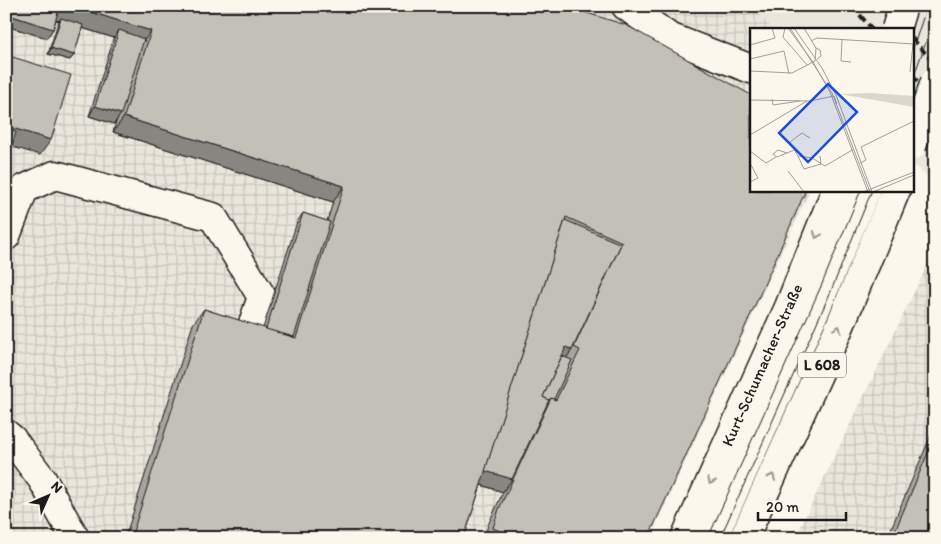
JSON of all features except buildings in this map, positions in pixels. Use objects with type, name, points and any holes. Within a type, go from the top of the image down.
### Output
[{"type":"main road","points":[[626,6],[669,38],[750,69]]},
{"type":"main road","points":[[896,28],[903,6]]},
{"type":"main road","points":[[914,140],[935,82]]},
{"type":"main road","points":[[6,236],[24,189],[55,175],[213,217],[262,297],[247,341]]},
{"type":"main road","name":"Kurt-Schumacher-Straße","points":[[685,538],[789,307],[836,191]]},
{"type":"main road","points":[[713,538],[812,318],[866,191]]},
{"type":"main road","name":"L 608","points":[[744,538],[839,328],[896,191]]},
{"type":"main road","points":[[6,434],[12,439],[42,479],[75,538]]},
{"type":"shaded area","points":[[6,6],[751,6],[772,28],[750,28],[750,191],[810,191],[650,538],[6,538]]},
{"type":"shaded area","points":[[751,6],[914,6],[935,27],[935,183],[914,165],[914,28],[772,28]]},
{"type":"shaded area","points":[[935,249],[935,538],[795,538]]},
{"type":"tram line","points":[[914,45],[927,6]]},
{"type":"tram line","points":[[914,75],[935,17]]},
{"type":"tram line","points":[[708,538],[822,284],[861,191]]},
{"type":"tram line","points":[[720,538],[831,291],[872,191]]},
{"type":"railway","points":[[852,6],[871,28]]},
{"type":"railway","points":[[885,6],[903,28]]},
{"type":"railway","points":[[914,40],[935,64]]},
{"type":"railway","points":[[914,77],[935,101]]}]
